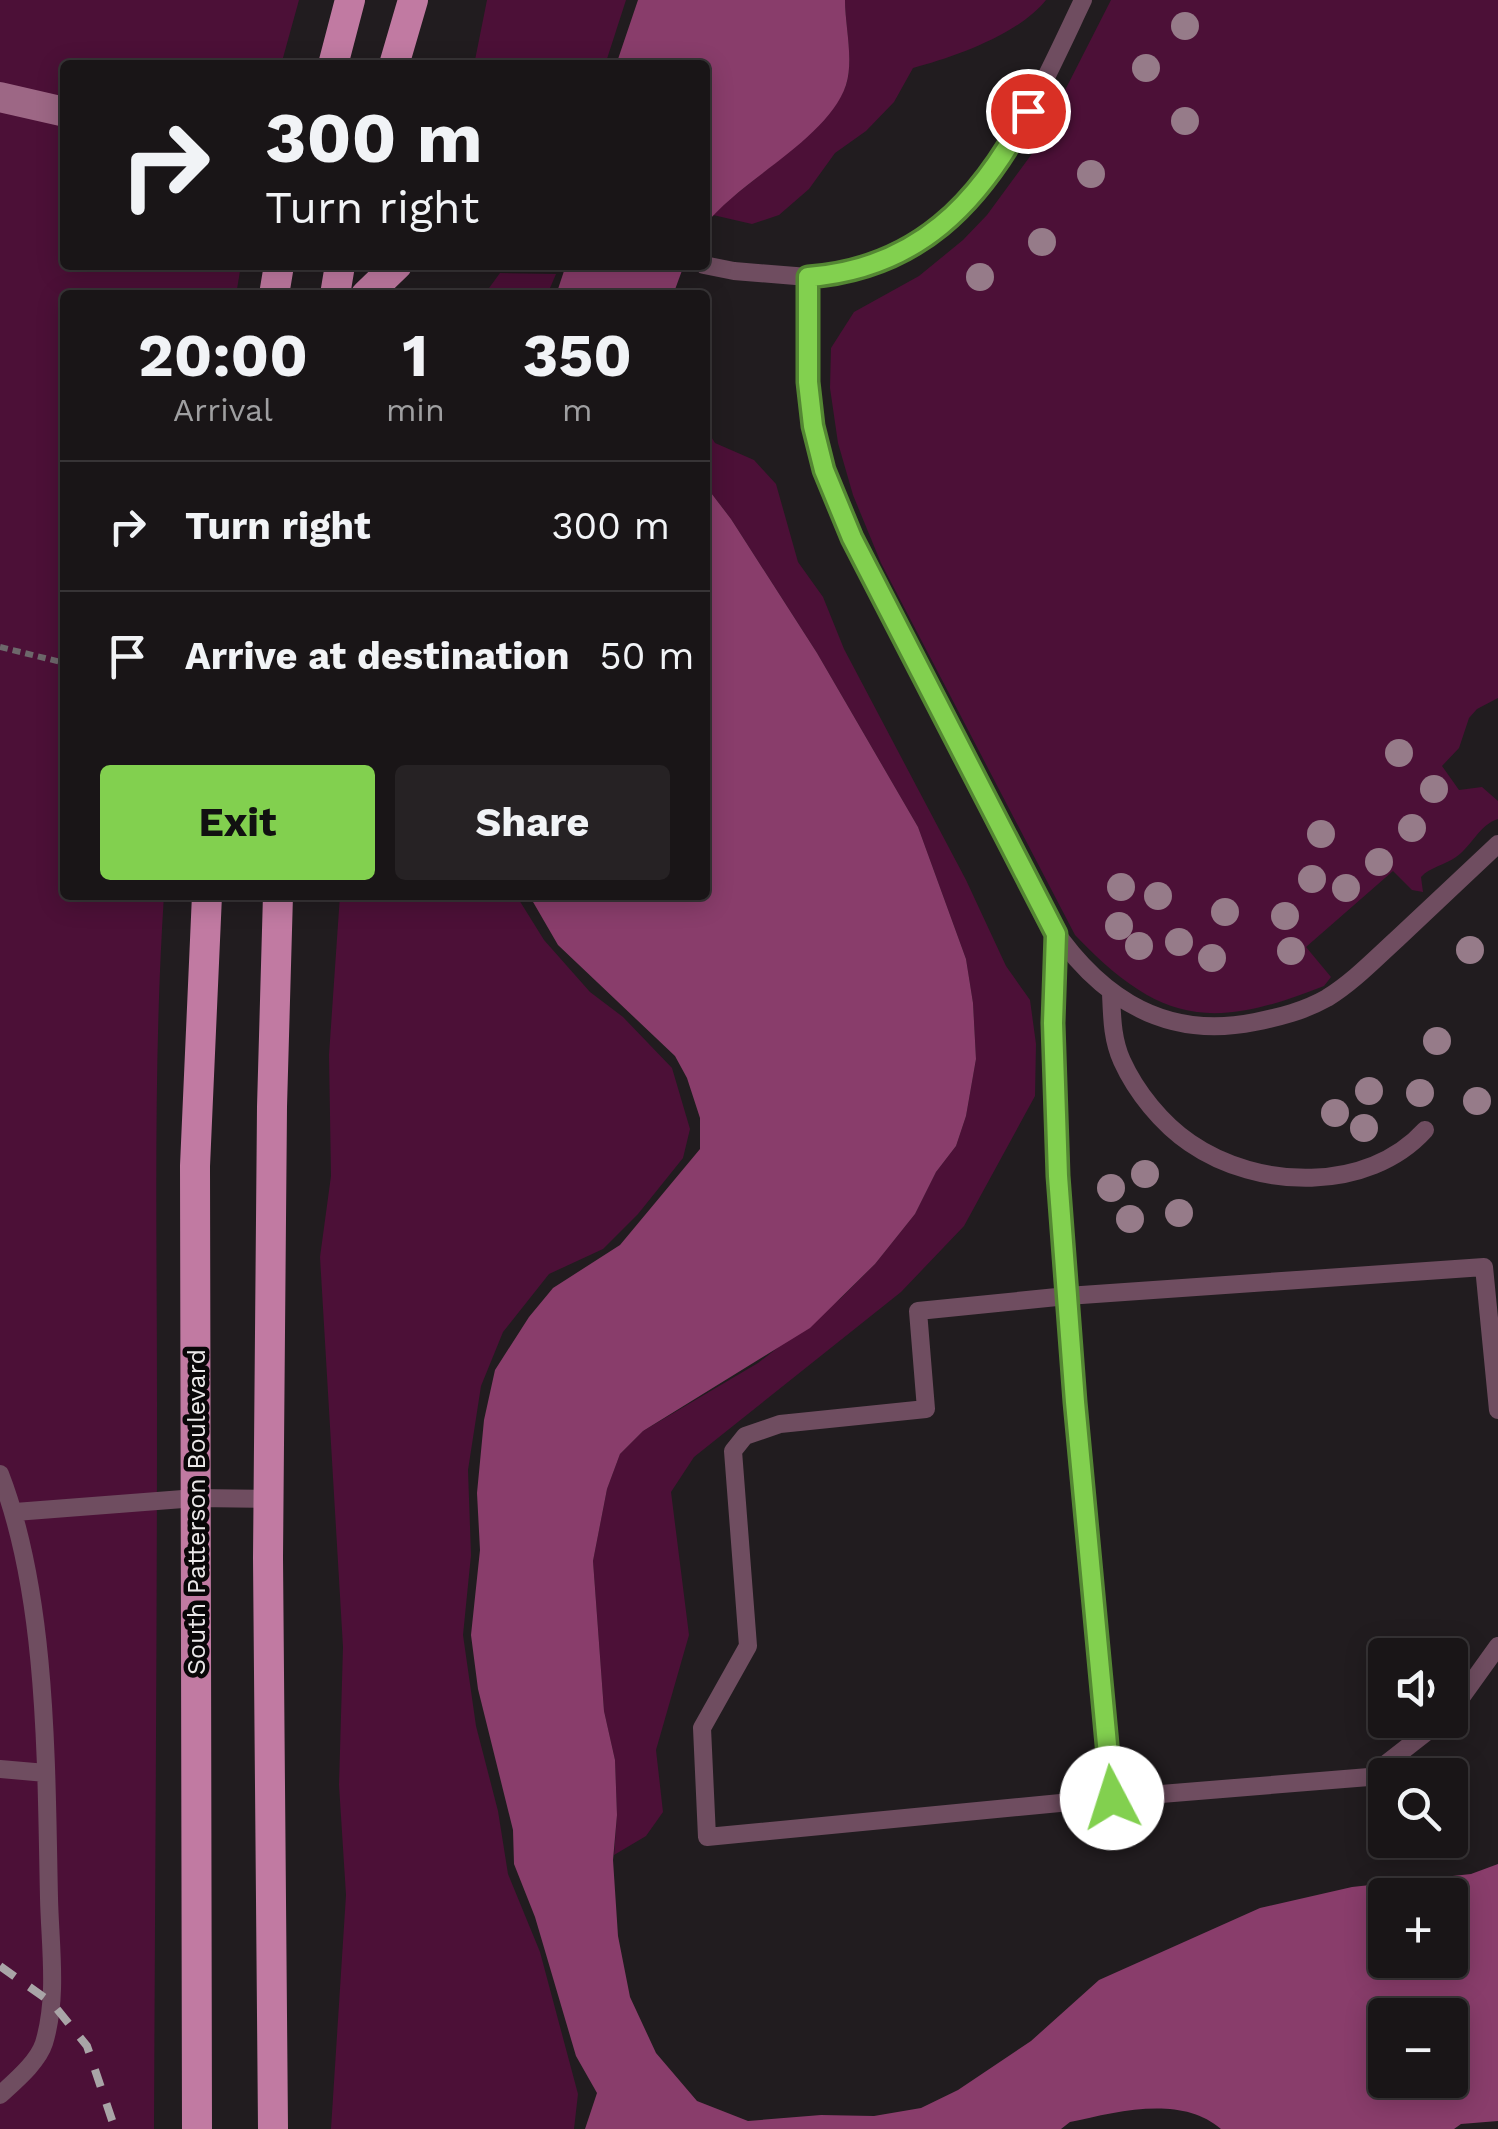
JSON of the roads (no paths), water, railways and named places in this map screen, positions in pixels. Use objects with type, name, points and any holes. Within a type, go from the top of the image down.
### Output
[{"type":"main road","points":[[334,60],[350,0]]},
{"type":"main road","points":[[395,60],[413,0]]},
{"type":"main road","points":[[371,290],[392,270]]},
{"type":"main road","name":"South Patterson Boulevard","points":[[198,2129],[195,1166],[208,900]]},
{"type":"main road","points":[[272,2129],[269,1499],[278,900]]},
{"type":"street","points":[[0,97],[60,111]]},
{"type":"lane","points":[[710,266],[808,277],[842,275],[908,250],[941,228],[979,189],[1012,141],[1083,0]]},
{"type":"lane","points":[[808,277],[808,382],[813,426],[824,470],[852,538],[1056,934],[1076,961],[1111,992],[1147,1013],[1186,1026],[1226,1028],[1286,1016],[1326,998],[1355,978],[1498,845]]},
{"type":"lane","points":[[1056,934],[1058,1176],[1112,1798]]},
{"type":"lane","points":[[1111,992],[1113,1032],[1136,1086],[1181,1136],[1216,1156],[1269,1173],[1346,1176],[1392,1158],[1425,1130]]},
{"type":"lane","points":[[1419,1738],[1369,1777],[707,1837],[702,1728],[748,1646],[732,1451],[745,1436],[780,1424],[926,1409],[918,1312],[1066,1296],[1484,1267],[1498,1410]]},
{"type":"lane","points":[[0,1474],[14,1512],[36,1639],[46,1773],[52,2011],[43,2048],[0,2095]]},
{"type":"lane","points":[[14,1512],[196,1498],[269,1499]]},
{"type":"lane","points":[[1468,1688],[1498,1646]]},
{"type":"lane","points":[[0,1768],[46,1773]]},
{"type":"railway","points":[[0,1966],[52,2003],[87,2046],[115,2129]]}]
